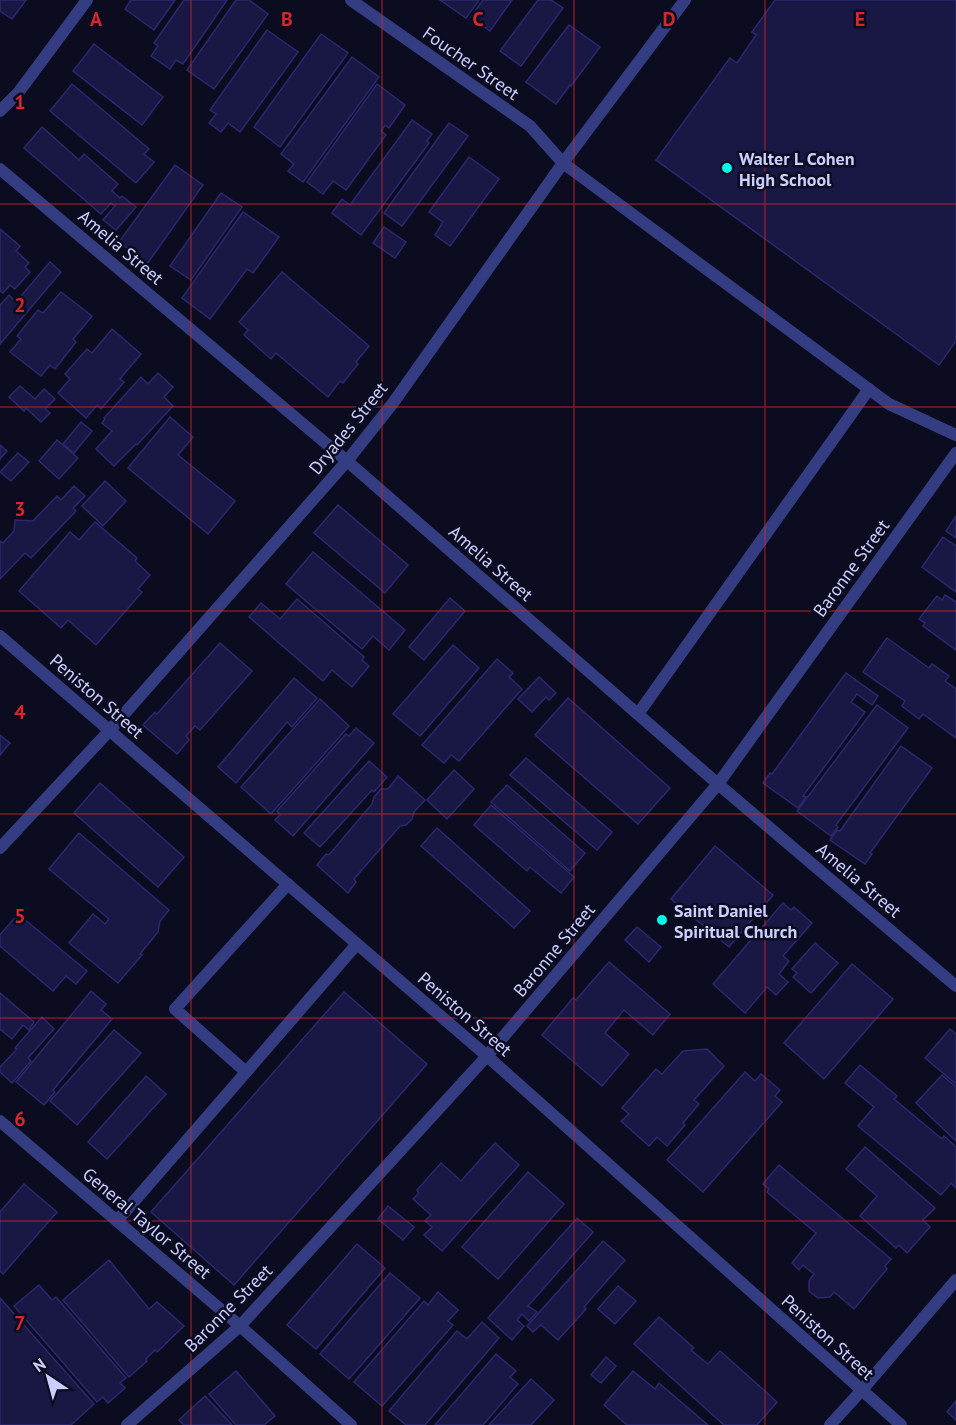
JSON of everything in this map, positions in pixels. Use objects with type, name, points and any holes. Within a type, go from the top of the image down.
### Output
[{"type":"street","points":[[0,111],[18,93],[87,0]]},
{"type":"street","name":"Foucher Street","points":[[351,0],[530,126],[562,164],[889,404],[956,435]]},
{"type":"street","name":"Dryades Street","points":[[0,848],[110,730],[346,461],[393,403],[562,164],[685,0]]},
{"type":"street","name":"Amelia Street","points":[[0,169],[346,461],[718,784],[956,986]]},
{"type":"street","points":[[638,714],[870,389]]},
{"type":"street","name":"Baronne Street","points":[[127,1425],[240,1326],[487,1056],[718,784],[956,453]]},
{"type":"street","name":"Peniston Street","points":[[0,636],[487,1056],[900,1425]]},
{"type":"street","points":[[246,1072],[175,1009],[288,884]]},
{"type":"street","points":[[117,1221],[357,944]]},
{"type":"street","name":"General Taylor Street","points":[[0,1121],[240,1326],[351,1425]]},
{"type":"street","points":[[830,1425],[956,1280]]},
{"type":"building","points":[[0,0],[26,0],[12,19],[0,11]]},
{"type":"building","points":[[131,0],[175,0],[154,30],[125,9]]},
{"type":"building","points":[[184,0],[227,0],[183,64],[176,60],[170,69],[151,56],[158,46],[154,43]]},
{"type":"building","points":[[236,0],[249,0],[268,14],[214,89],[187,70]]},
{"type":"building","points":[[440,0],[479,0],[466,18]]},
{"type":"building","points":[[483,0],[512,0],[490,31],[471,17]]},
{"type":"building","points":[[538,0],[551,0],[563,8],[521,66],[500,51]]},
{"type":"building","points":[[775,0],[956,0],[956,341],[939,365],[656,160],[730,58],[737,63],[756,35],[752,32]]},
{"type":"building","points":[[569,25],[600,47],[556,104],[526,82]]},
{"type":"building","points":[[267,30],[298,52],[240,132],[228,123],[221,132],[209,123],[216,114],[210,110]]},
{"type":"building","points":[[321,34],[348,53],[280,147],[254,127]]},
{"type":"building","points":[[94,44],[163,97],[142,125],[73,71]]},
{"type":"building","points":[[352,57],[379,77],[303,182],[288,171],[294,164],[281,154]]},
{"type":"building","points":[[72,84],[149,149],[144,154],[154,162],[136,183],[50,111]]},
{"type":"building","points":[[377,84],[405,105],[389,128],[385,125],[381,131],[386,135],[346,190],[333,181],[323,194],[307,182]]},
{"type":"building","points":[[412,120],[432,134],[427,141],[429,143],[361,235],[332,213],[342,199],[350,205]]},
{"type":"building","points":[[449,123],[468,136],[402,226],[384,213]]},
{"type":"building","points":[[42,127],[79,160],[84,154],[118,184],[112,191],[136,207],[116,230],[103,220],[115,206],[111,203],[101,214],[24,148]]},
{"type":"building","points":[[469,157],[499,179],[450,246],[435,235],[443,222],[429,212]]},
{"type":"building","points":[[175,165],[203,185],[147,264],[119,242]]},
{"type":"building","points":[[221,193],[242,207],[191,280],[170,266]]},
{"type":"building","points":[[243,212],[279,237],[253,273],[247,269],[210,319],[182,298]]},
{"type":"building","points":[[384,227],[406,242],[395,258],[373,243]]},
{"type":"building","points":[[0,229],[20,246],[16,251],[29,263],[25,267],[30,272],[15,289],[10,285],[3,293],[0,291]]},
{"type":"building","points":[[50,262],[61,272],[0,344],[0,305],[9,295],[16,302]]},
{"type":"building","points":[[282,272],[369,346],[343,383],[340,381],[328,397],[276,353],[271,359],[244,335],[248,330],[239,322]]},
{"type":"building","points":[[61,292],[92,316],[73,339],[76,342],[55,369],[50,365],[41,376],[10,352],[21,339],[17,336],[38,310],[43,313]]},
{"type":"building","points":[[112,329],[141,354],[120,379],[124,382],[101,409],[97,405],[86,418],[58,393],[70,379],[65,374],[87,349],[92,353]]},
{"type":"building","points":[[158,373],[173,387],[164,397],[173,406],[114,466],[96,449],[112,431],[102,423],[104,418],[141,377],[148,384]]},
{"type":"building","points":[[20,386],[35,399],[44,389],[55,399],[45,409],[50,413],[41,422],[9,397]]},
{"type":"building","points":[[170,417],[193,437],[178,455],[235,501],[208,534],[128,468]]},
{"type":"building","points":[[81,422],[92,431],[74,453],[63,444]]},
{"type":"building","points":[[57,440],[78,458],[59,479],[39,461]]},
{"type":"building","points":[[0,445],[7,451],[0,459]]},
{"type":"building","points":[[18,453],[29,462],[11,481],[0,472]]},
{"type":"building","points":[[105,481],[126,501],[103,526],[82,506]]},
{"type":"building","points":[[74,486],[85,496],[73,508],[76,511],[31,558],[25,553],[0,579],[0,541],[3,543],[14,531],[15,520],[33,521],[57,496],[61,500]]},
{"type":"building","points":[[338,505],[408,565],[385,593],[314,533]]},
{"type":"building","points":[[956,516],[956,538],[946,531]]},
{"type":"building","points":[[95,522],[137,558],[135,561],[150,575],[138,589],[142,592],[96,645],[68,620],[61,628],[19,591],[70,532],[79,540]]},
{"type":"building","points":[[943,537],[956,546],[956,592],[922,567]]},
{"type":"building","points":[[313,552],[405,630],[389,650],[373,636],[362,649],[286,584]]},
{"type":"building","points":[[945,595],[956,602],[956,650],[923,626],[925,623],[919,619],[937,596],[942,600]]},
{"type":"building","points":[[450,598],[465,611],[424,660],[409,647]]},
{"type":"building","points":[[297,599],[364,657],[362,660],[369,666],[352,687],[332,670],[323,681],[249,617],[261,603],[280,619]]},
{"type":"building","points":[[887,638],[929,668],[932,664],[949,676],[945,681],[956,689],[956,738],[923,714],[919,719],[902,706],[905,701],[863,672]]},
{"type":"building","points":[[220,643],[252,671],[200,730],[195,726],[186,736],[189,740],[177,754],[143,725],[155,712],[157,714]]},
{"type":"building","points":[[453,645],[479,668],[420,736],[393,714]]},
{"type":"building","points":[[497,659],[513,673],[509,677],[522,689],[459,761],[451,755],[444,763],[422,745]]},
{"type":"building","points":[[846,673],[878,696],[872,705],[857,694],[851,702],[865,712],[803,796],[806,797],[798,808],[763,783]]},
{"type":"building","points":[[539,677],[556,693],[549,700],[546,697],[532,712],[518,699]]},
{"type":"building","points":[[294,678],[317,698],[292,727],[287,722],[236,783],[218,767]]},
{"type":"building","points":[[568,698],[670,788],[638,824],[535,735]]},
{"type":"building","points":[[320,699],[349,726],[271,814],[241,787]]},
{"type":"building","points":[[877,705],[908,728],[836,825],[838,827],[831,836],[797,811]]},
{"type":"building","points":[[356,728],[374,743],[293,836],[275,820],[280,815],[277,811],[346,734],[349,736]]},
{"type":"building","points":[[0,735],[10,743],[0,755]]},
{"type":"building","points":[[901,746],[932,768],[870,853],[872,854],[865,864],[830,840],[837,830],[840,831]]},
{"type":"building","points":[[526,758],[612,832],[597,850],[510,775]]},
{"type":"building","points":[[369,761],[387,777],[374,792],[372,790],[320,847],[304,833]]},
{"type":"building","points":[[454,770],[474,789],[447,819],[427,800]]},
{"type":"building","points":[[398,776],[425,800],[414,812],[412,819],[406,825],[400,826],[354,879],[356,882],[348,893],[317,865],[326,854],[329,855],[372,804],[374,797],[381,789],[388,789]]},
{"type":"building","points":[[100,783],[184,857],[158,887],[74,813]]},
{"type":"building","points":[[507,785],[585,853],[570,871],[491,802]]},
{"type":"building","points":[[491,805],[574,877],[561,893],[530,867],[527,871],[474,825]]},
{"type":"building","points":[[437,828],[530,911],[514,928],[421,846]]},
{"type":"building","points":[[79,833],[169,910],[160,921],[158,932],[140,954],[142,955],[118,983],[69,943],[93,914],[105,924],[109,919],[49,869]]},
{"type":"building","points":[[715,846],[773,895],[729,947],[671,899]]},
{"type":"building","points":[[783,903],[791,910],[794,907],[812,923],[783,956],[789,961],[779,974],[788,982],[776,995],[767,987],[745,1013],[713,984]]},
{"type":"building","points":[[18,914],[87,971],[76,984],[66,976],[53,991],[0,946],[0,935]]},
{"type":"building","points":[[637,927],[661,947],[649,962],[625,940]]},
{"type":"building","points":[[815,943],[838,963],[811,993],[793,977],[797,973],[792,969]]},
{"type":"building","points":[[609,962],[670,1014],[653,1035],[624,1010],[605,1033],[629,1054],[602,1086],[542,1035],[573,998],[576,1000]]},
{"type":"building","points":[[852,964],[893,999],[824,1079],[784,1043]]},
{"type":"building","points":[[91,991],[106,1004],[101,1010],[112,1019],[53,1090],[55,1092],[44,1105],[16,1082]]},
{"type":"building","points":[[344,992],[427,1064],[234,1285],[151,1212]]},
{"type":"building","points":[[0,993],[34,1022],[29,1030],[23,1025],[12,1039],[0,1029]]},
{"type":"building","points":[[42,1017],[54,1029],[28,1058],[31,1061],[12,1083],[0,1072],[0,1067]]},
{"type":"building","points":[[950,1029],[956,1034],[956,1084],[925,1058]]},
{"type":"building","points":[[114,1030],[141,1053],[77,1125],[50,1101]]},
{"type":"building","points":[[707,1049],[724,1066],[694,1100],[699,1104],[667,1146],[657,1137],[649,1146],[621,1121],[629,1114],[622,1108],[656,1069],[662,1074],[683,1051]]},
{"type":"building","points":[[860,1065],[897,1096],[894,1099],[942,1139],[944,1136],[956,1147],[956,1188],[951,1183],[941,1195],[858,1126],[874,1107],[845,1083]]},
{"type":"building","points":[[745,1072],[755,1081],[761,1074],[780,1090],[775,1096],[782,1102],[703,1192],[667,1160]]},
{"type":"building","points":[[942,1075],[956,1087],[956,1141],[916,1103]]},
{"type":"building","points":[[146,1076],[166,1094],[107,1159],[88,1142]]},
{"type":"building","points":[[495,1143],[519,1165],[442,1251],[424,1235],[432,1227],[425,1221],[431,1215],[413,1199],[419,1193],[417,1190],[441,1163],[461,1181]]},
{"type":"building","points":[[865,1147],[935,1208],[923,1220],[930,1227],[907,1253],[899,1245],[896,1248],[860,1216],[877,1196],[846,1169]]},
{"type":"building","points":[[779,1165],[891,1259],[885,1266],[887,1269],[854,1309],[834,1292],[830,1297],[818,1298],[809,1291],[809,1281],[814,1274],[803,1265],[799,1270],[792,1263],[816,1233],[767,1192],[769,1189],[763,1184]]},
{"type":"building","points":[[528,1172],[564,1204],[498,1279],[462,1247]]},
{"type":"building","points":[[24,1184],[57,1212],[3,1274],[0,1271],[0,1212]]},
{"type":"building","points":[[388,1206],[414,1227],[403,1240],[378,1219]]},
{"type":"building","points":[[577,1218],[593,1232],[528,1306],[537,1312],[529,1321],[522,1314],[517,1320],[524,1326],[512,1340],[488,1318]]},
{"type":"building","points":[[603,1241],[625,1260],[558,1340],[541,1325],[533,1332],[527,1326]]},
{"type":"building","points":[[357,1244],[385,1268],[316,1349],[287,1325]]},
{"type":"building","points":[[109,1260],[149,1309],[157,1302],[184,1326],[157,1352],[155,1350],[146,1359],[147,1361],[129,1377],[63,1300]]},
{"type":"building","points":[[390,1273],[420,1298],[349,1379],[320,1354]]},
{"type":"building","points":[[39,1285],[52,1300],[56,1297],[126,1378],[120,1383],[125,1388],[108,1403],[103,1397],[97,1402],[14,1306]]},
{"type":"building","points":[[618,1286],[636,1301],[615,1324],[598,1309]]},
{"type":"building","points":[[438,1292],[458,1310],[448,1321],[453,1325],[382,1406],[354,1382],[424,1301],[428,1305]]},
{"type":"building","points":[[0,1298],[94,1404],[71,1425],[0,1425]]},
{"type":"building","points":[[659,1317],[694,1348],[691,1350],[708,1364],[720,1351],[777,1402],[757,1425],[724,1425],[634,1344]]},
{"type":"building","points":[[482,1322],[499,1338],[425,1425],[406,1425],[389,1411],[457,1331],[467,1339]]},
{"type":"building","points":[[496,1354],[516,1371],[510,1377],[518,1384],[483,1425],[435,1425]]},
{"type":"building","points":[[606,1357],[616,1366],[601,1383],[591,1375]]},
{"type":"building","points":[[236,1371],[275,1416],[264,1425],[236,1425],[209,1394]]},
{"type":"building","points":[[633,1371],[655,1389],[659,1383],[708,1425],[627,1425],[604,1405]]},
{"type":"building","points":[[531,1379],[554,1400],[531,1425],[489,1425]]},
{"type":"building","points":[[205,1396],[232,1425],[184,1425],[179,1420]]},
{"type":"building","points":[[956,1401],[956,1420],[947,1412]]},
{"type":"place","name":"Walter L Cohen High School","points":[[727,168]]},
{"type":"place","name":"Saint Daniel Spiritual Church","points":[[662,920]]}]
